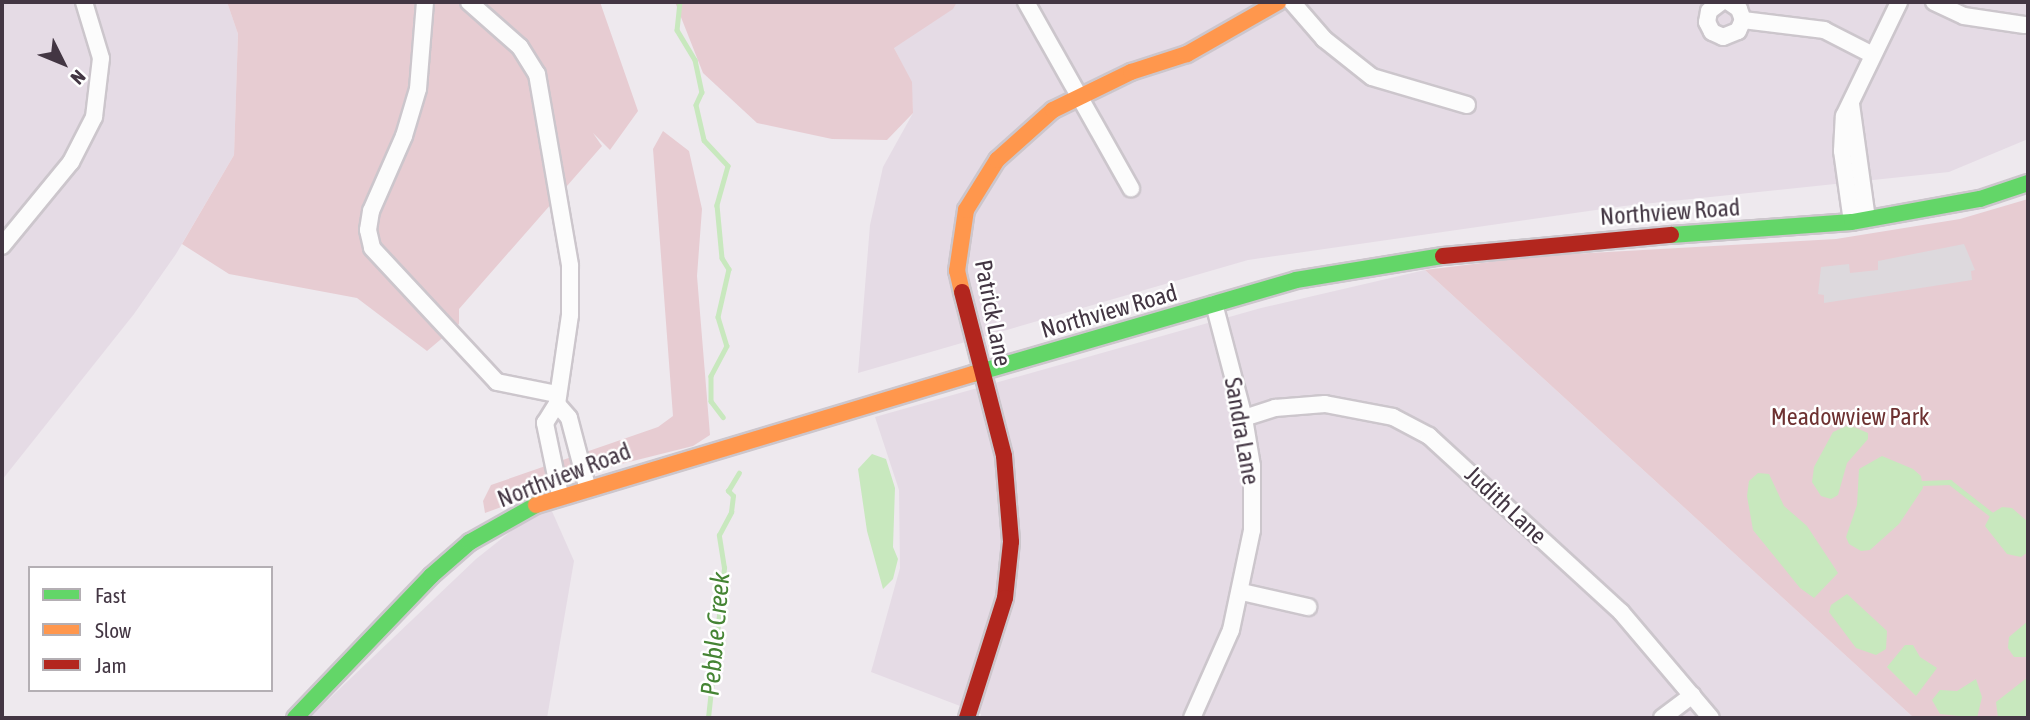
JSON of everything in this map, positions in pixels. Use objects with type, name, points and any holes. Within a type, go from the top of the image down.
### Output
[{"type":"street","points":[[2,246],[71,162],[94,117],[101,58],[84,2]]},
{"type":"street","points":[[425,2],[418,89],[404,136],[371,211],[368,230],[372,248],[497,382],[557,399],[569,418],[587,486]]},
{"type":"street","points":[[469,2],[520,47],[537,74],[570,266],[570,315],[557,399],[545,423],[561,495]]},
{"type":"street","points":[[1026,2],[1077,96],[1132,188]]},
{"type":"street","name":"Patrick Lane","points":[[967,718],[1002,611],[1012,541],[1004,456],[957,271],[966,210],[996,160],[1026,131],[1077,96],[1130,72],[1187,54],[1278,2]]},
{"type":"street","points":[[1292,2],[1324,39],[1372,77],[1467,105]]},
{"type":"street","points":[[1721,2],[1707,17],[1712,32],[1728,37],[1738,31],[1743,20],[1739,9],[1730,2]]},
{"type":"street","points":[[1859,220],[1842,137],[1850,97],[1899,2]]},
{"type":"street","points":[[1934,2],[1975,19],[2027,27]]},
{"type":"street","points":[[1743,20],[1824,30],[1871,54]]},
{"type":"street","name":"Northview Road","points":[[295,718],[455,554],[503,521],[587,486],[1296,280],[1492,248],[1859,220],[1980,199],[2028,183]]},
{"type":"street","name":"Sandra Lane","points":[[1192,718],[1222,654],[1242,592],[1253,505],[1244,418],[1214,304]]},
{"type":"street","name":"Judith Lane","points":[[1244,418],[1275,408],[1325,404],[1393,417],[1429,436],[1621,612],[1710,718]]},
{"type":"street","points":[[1242,592],[1308,607]]},
{"type":"street","points":[[1662,718],[1692,695]]},
{"type":"shaded area","points":[[2,2],[227,2],[238,34],[234,155],[176,254],[134,314],[2,480]]},
{"type":"shaded area","points":[[861,2],[2028,2],[2028,139],[1949,172],[1624,206],[1248,260],[858,373],[870,225],[883,167],[913,113],[911,82],[894,48]]},
{"type":"shaded area","points":[[1964,244],[1975,270],[1971,271],[1972,280],[1824,303],[1824,295],[1818,294],[1821,267],[1849,264],[1850,273],[1878,270],[1878,261]]},
{"type":"shaded area","points":[[1425,270],[1914,718],[980,718],[981,714],[871,672],[900,568],[899,490],[875,417],[1261,308]]},
{"type":"shaded area","points":[[1849,425],[1868,433],[1868,439],[1847,463],[1838,495],[1831,499],[1821,496],[1812,482],[1814,467],[1833,432]]},
{"type":"shaded area","points":[[872,454],[886,459],[895,488],[893,547],[898,559],[893,579],[883,589],[867,531],[858,469]]},
{"type":"shaded area","points":[[1882,456],[1913,469],[1921,476],[1923,488],[1899,524],[1870,550],[1861,551],[1849,544],[1846,537],[1857,505],[1859,469]]},
{"type":"shaded area","points":[[1758,473],[1769,474],[1784,506],[1807,526],[1838,573],[1814,598],[1800,588],[1753,530],[1747,496],[1749,481]]},
{"type":"shaded area","points":[[2002,507],[2012,508],[2028,522],[2028,552],[2021,557],[2007,554],[1985,526],[1991,514]]},
{"type":"shaded area","points":[[551,509],[574,561],[547,718],[309,718],[476,559],[525,520]]},
{"type":"shaded area","points":[[1847,594],[1887,631],[1886,649],[1876,655],[1856,648],[1829,612],[1831,605]]},
{"type":"shaded area","points":[[2028,621],[2028,657],[2014,657],[2008,648],[2009,637]]},
{"type":"shaded area","points":[[1905,645],[1913,645],[1920,657],[1937,668],[1916,696],[1887,667]]},
{"type":"shaded area","points":[[2028,677],[2028,718],[1998,718],[1996,702]]},
{"type":"shaded area","points":[[1976,679],[1982,697],[1977,718],[1940,714],[1932,700],[1940,690],[1957,691]]},
{"type":"green space","points":[[227,2],[600,2],[638,111],[610,150],[593,133],[602,146],[459,309],[459,324],[427,351],[357,298],[229,274],[182,244],[234,155],[238,34]]},
{"type":"green space","points":[[675,2],[957,2],[953,9],[894,48],[912,82],[913,113],[887,140],[832,139],[757,123],[703,73]]},
{"type":"green space","points":[[663,131],[689,151],[702,209],[697,276],[710,435],[693,446],[613,466],[485,513],[483,501],[491,485],[658,427],[673,416],[653,149]]},
{"type":"green space","name":"Meadowview Park","points":[[2028,199],[2028,718],[1914,718],[1425,270],[1537,256],[1836,239],[1960,219]]},
{"type":"waterway","name":"Pebble Creek","points":[[680,2],[677,30],[695,60],[702,92],[696,105],[704,140],[728,166],[717,205],[722,258],[729,269],[718,317],[727,346],[711,376],[711,401],[723,417]]},
{"type":"waterway","name":"Pebble Creek","points":[[708,718],[724,568],[719,535],[731,512],[733,496],[728,491],[739,473]]},
{"type":"waterway","points":[[1922,483],[1950,482],[1991,514]]},
{"type":"traffic: fast","points":[[1671,235],[1852,222],[1980,199],[2028,183]]},
{"type":"traffic: fast","points":[[973,374],[1296,280],[1443,256]]},
{"type":"traffic: fast","points":[[295,718],[431,576],[470,542],[536,505]]},
{"type":"traffic: slow","points":[[962,292],[957,271],[966,210],[997,160],[1053,110],[1131,72],[1187,54],[1278,2]]},
{"type":"traffic: slow","points":[[536,505],[973,374]]},
{"type":"traffic: jam","points":[[1443,256],[1671,235]]},
{"type":"traffic: jam","points":[[962,292],[1004,456],[1011,542],[1005,598],[967,718]]}]
